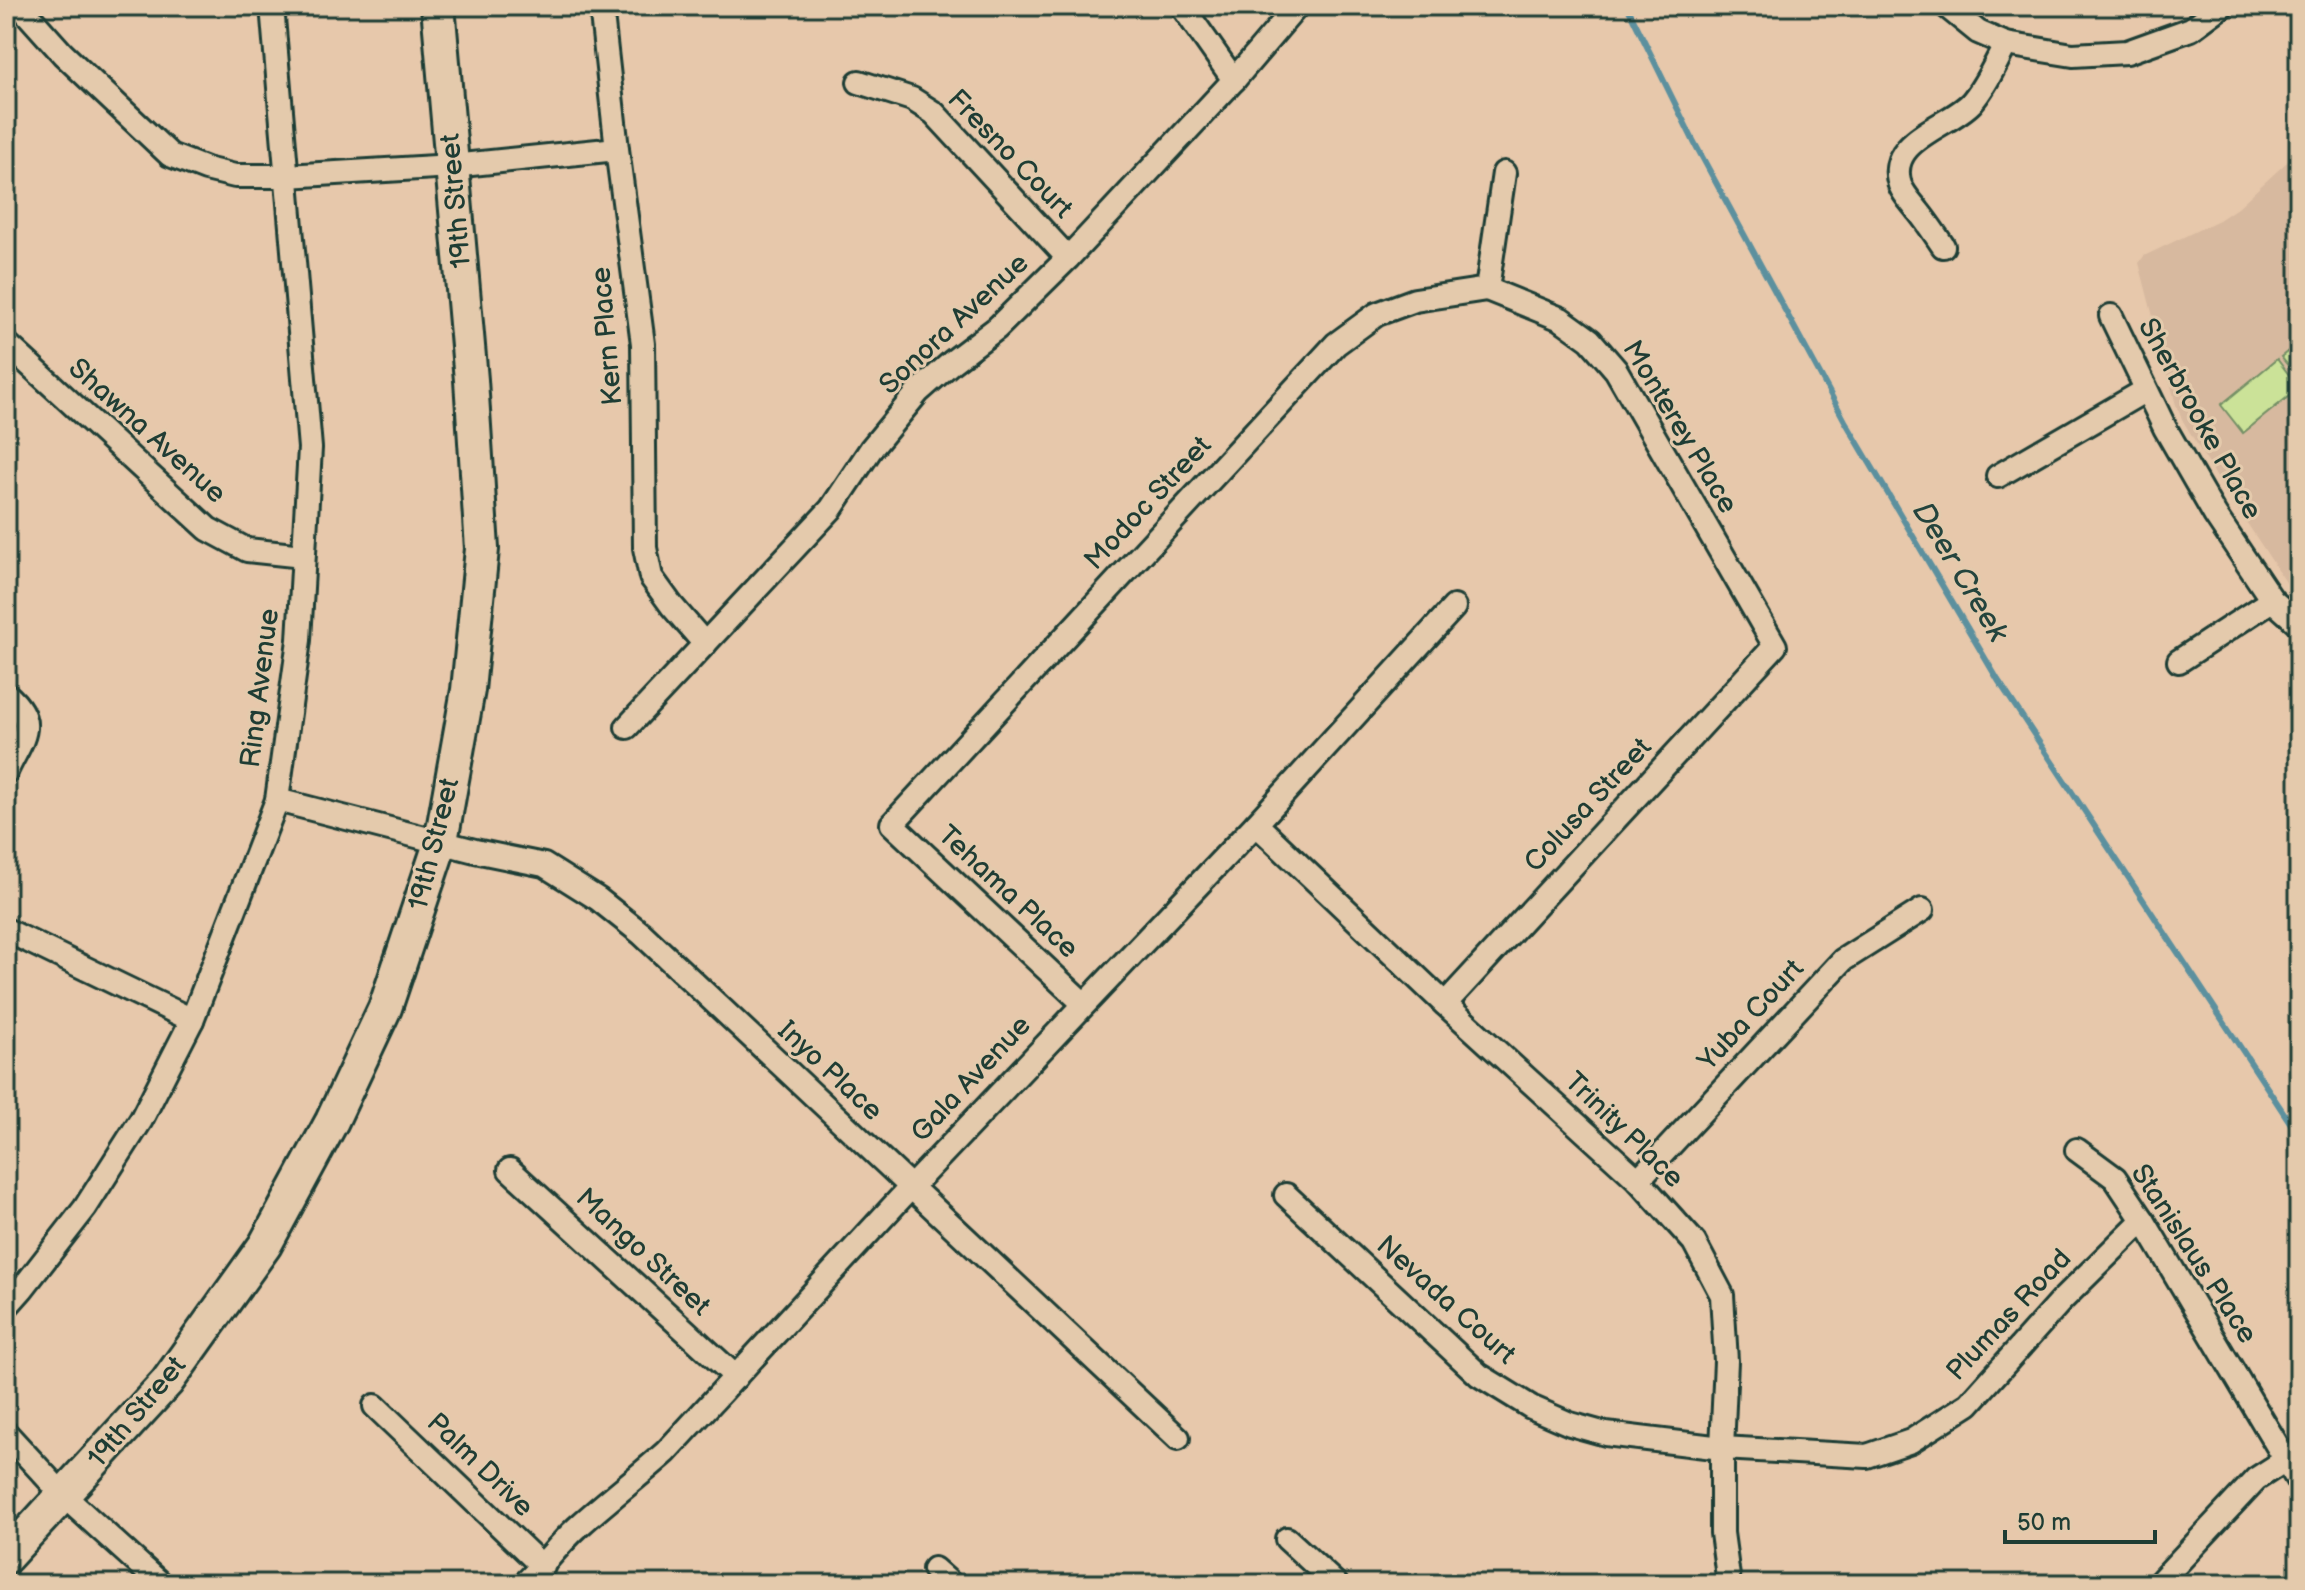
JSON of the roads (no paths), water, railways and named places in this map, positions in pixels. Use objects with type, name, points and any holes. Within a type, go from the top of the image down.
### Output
[{"type":"street","points":[[20,6],[63,54],[170,155],[235,176],[452,166],[617,149]]},
{"type":"street","name":"Ring Avenue","points":[[6,1307],[85,1208],[141,1120],[192,1020],[277,800],[299,640],[310,448],[272,6]]},
{"type":"street","name":"19th Street","points":[[6,1557],[167,1382],[265,1245],[332,1121],[385,1008],[441,841],[468,690],[482,549],[471,380],[438,6]]},
{"type":"street","name":"Kern Place","points":[[601,6],[643,344],[645,548],[651,577],[705,644]]},
{"type":"street","points":[[1182,6],[1234,80]]},
{"type":"street","name":"Sonora Avenue","points":[[627,727],[831,509],[871,449],[918,392],[997,328],[1068,258],[1234,80],[1297,6]]},
{"type":"street","points":[[1946,6],[1978,32],[2006,44],[2073,55],[2127,52],[2191,29],[2222,6]]},
{"type":"street","points":[[1943,246],[1904,193],[1899,182],[1899,166],[1905,151],[1917,138],[1970,103],[1985,84],[2006,44]]},
{"type":"street","name":"Fresno Court","points":[[859,82],[912,99],[934,113],[1068,258]]},
{"type":"street","points":[[1487,289],[1504,173]]},
{"type":"street","name":"Monterey Place","points":[[1487,289],[1561,319],[1590,340],[1616,370],[1775,646]]},
{"type":"street","name":"Modoc Street","points":[[892,824],[1336,344],[1377,314],[1415,300],[1487,289]]},
{"type":"street","name":"Sherbrooke Place","points":[[2111,316],[2165,428],[2215,515],[2272,600],[2299,624]]},
{"type":"street","name":"Shawna Avenue","points":[[6,343],[208,529],[247,550],[303,556]]},
{"type":"street","points":[[1998,476],[2146,390]]},
{"type":"street","points":[[2179,661],[2272,600]]},
{"type":"street","name":"Gala Avenue","points":[[524,1584],[577,1527],[666,1452],[910,1188],[1256,824],[1454,607]]},
{"type":"street","name":"Colusa Street","points":[[1445,1004],[1775,646]]},
{"type":"street","points":[[6,694],[15,701],[26,721],[23,742],[6,772]]},
{"type":"street","points":[[277,800],[441,841]]},
{"type":"street","name":"Tehama Place","points":[[892,824],[1084,1004]]},
{"type":"street","name":"Trinity Place","points":[[1256,824],[1445,1004],[1638,1180],[1694,1242],[1722,1295],[1726,1361],[1722,1533],[1729,1584]]},
{"type":"street","name":"Inyo Place","points":[[441,841],[544,865],[598,899],[642,934],[1178,1438]]},
{"type":"street","name":"Yuba Court","points":[[1638,1180],[1843,960],[1922,910]]},
{"type":"street","points":[[6,930],[192,1020]]},
{"type":"street","name":"Stanislaus Place","points":[[2077,1150],[2115,1178],[2299,1482]]},
{"type":"street","name":"Mango Street","points":[[510,1170],[736,1377]]},
{"type":"street","name":"Nevada Court","points":[[1286,1195],[1479,1375],[1505,1393],[1570,1424],[1606,1434],[1722,1448]]},
{"type":"street","name":"Plumas Road","points":[[1722,1448],[1867,1456],[1911,1441],[1969,1404],[2061,1301],[2143,1220]]},
{"type":"street","name":"Palm Drive","points":[[375,1406],[543,1567]]},
{"type":"street","points":[[6,1433],[64,1496],[161,1584]]},
{"type":"street","points":[[2158,1584],[2256,1479],[2287,1459]]},
{"type":"street","points":[[1287,1539],[1336,1584]]},
{"type":"waterway","name":"Deer Creek","points":[[1627,6],[1694,142],[1845,421],[1998,680],[2299,1136]]}]
